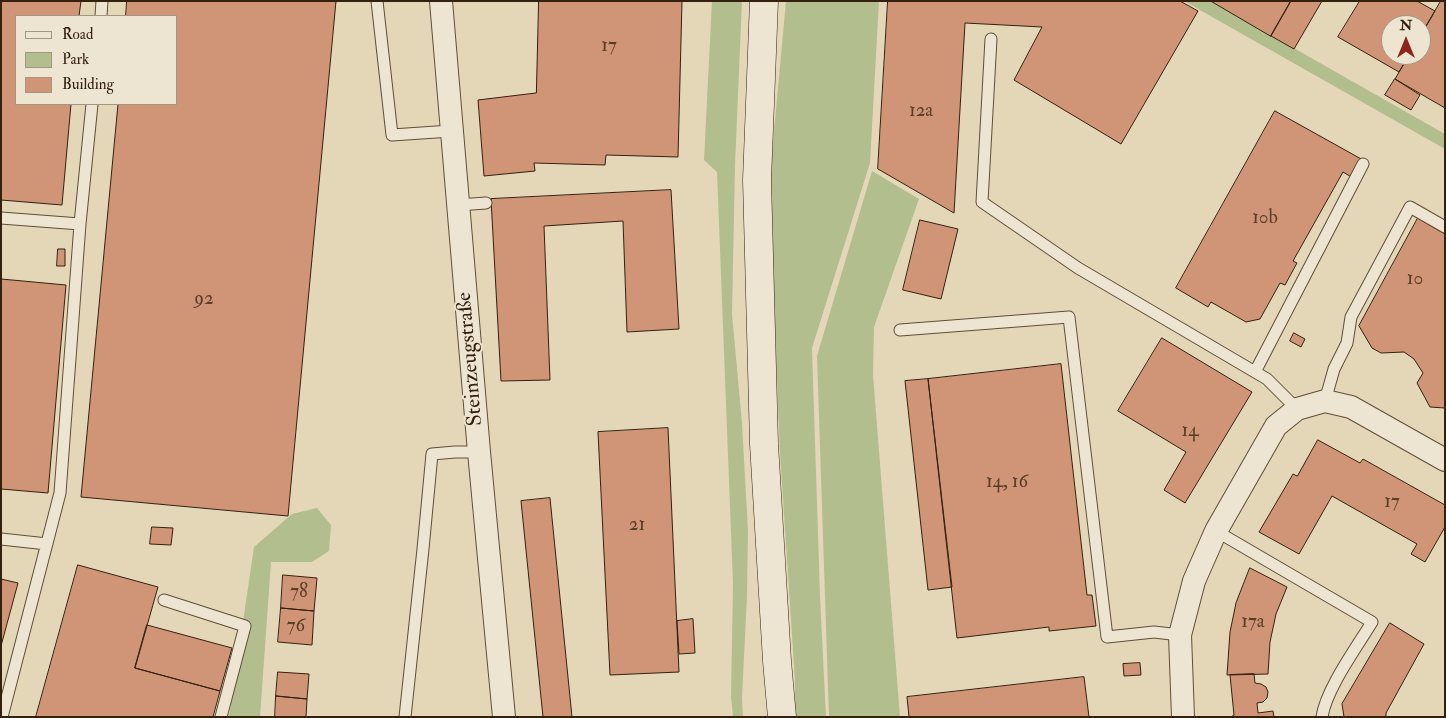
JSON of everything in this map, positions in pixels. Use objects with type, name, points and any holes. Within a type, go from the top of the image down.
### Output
[{"type":"main road","points":[[764,1],[757,180],[764,444],[782,717]]},
{"type":"street","name":"Steinzeugstraße","points":[[441,1],[479,452],[504,717]]},
{"type":"street","points":[[1183,717],[1180,635],[1194,581],[1216,531],[1276,426],[1297,409],[1325,401],[1351,406],[1445,460]]},
{"type":"lane","points":[[101,15],[102,1]]},
{"type":"lane","points":[[377,1],[392,135],[452,132]]},
{"type":"lane","points":[[991,39],[982,202],[1078,268],[1255,372],[1267,380],[1297,409]]},
{"type":"lane","points":[[2,717],[60,493],[80,224],[92,105]]},
{"type":"lane","points":[[1255,372],[1363,164]]},
{"type":"lane","points":[[458,205],[486,203]]},
{"type":"lane","points":[[1325,401],[1334,369],[1347,342],[1351,317],[1410,207],[1445,227]]},
{"type":"lane","points":[[1,218],[80,224]]},
{"type":"lane","points":[[900,330],[1070,317],[1107,637],[1154,632],[1180,635]]},
{"type":"lane","points":[[405,717],[432,454],[479,452]]},
{"type":"lane","points":[[1216,531],[1372,622],[1336,681],[1322,717]]},
{"type":"lane","points":[[1,539],[47,544]]},
{"type":"lane","points":[[164,600],[245,626],[221,717]]},
{"type":"green space","points":[[712,1],[742,1],[735,165],[732,314],[742,423],[748,531],[742,698],[743,717],[733,717],[731,696],[733,584],[717,172],[704,160]]},
{"type":"green space","points":[[786,1],[879,1],[870,163],[812,348],[826,717],[795,717],[795,681],[780,453],[771,164]]},
{"type":"green space","points":[[1184,1],[1211,1],[1445,134],[1445,149]]},
{"type":"green space","points":[[872,171],[919,199],[874,327],[873,375],[900,717],[829,717],[817,356]]},
{"type":"green space","points":[[317,508],[331,525],[329,551],[312,562],[271,562],[260,717],[229,717],[254,547],[292,514]]},
{"type":"building","points":[[1,1],[81,1],[79,15],[15,15],[15,105],[71,105],[62,205],[1,200]]},
{"type":"building","points":[[127,1],[336,1],[288,516],[81,497],[118,105],[178,105],[178,15],[126,15]]},
{"type":"building","points":[[539,1],[682,1],[678,157],[606,155],[605,165],[534,163],[535,171],[484,176],[478,100],[536,93]]},
{"type":"building","points":[[888,1],[1180,1],[1198,11],[1121,144],[1014,80],[1042,27],[965,23],[954,213],[878,169]]},
{"type":"building","points":[[1211,1],[1291,1],[1271,36]]},
{"type":"building","points":[[1291,1],[1322,1],[1294,49],[1271,36]]},
{"type":"building","points":[[1360,1],[1417,1],[1435,11],[1431,18],[1431,15],[1381,15],[1381,62],[1338,37]]},
{"type":"building","points":[[1441,1],[1445,1],[1445,108],[1395,79],[1403,65],[1431,65],[1431,18]]},
{"type":"building","points":[[1387,65],[1403,65],[1399,72]]},
{"type":"building","points":[[1395,79],[1420,95],[1411,110],[1385,95]]},
{"type":"building","points":[[1275,111],[1363,160],[1353,178],[1343,172],[1293,261],[1297,263],[1285,285],[1280,283],[1260,319],[1246,322],[1211,302],[1208,307],[1176,288]]},
{"type":"building","points":[[671,190],[679,329],[627,332],[623,221],[544,226],[550,380],[501,381],[491,199]]},
{"type":"building","points":[[1418,218],[1445,234],[1445,408],[1430,407],[1417,383],[1423,373],[1414,359],[1404,352],[1381,353],[1372,348],[1359,326]]},
{"type":"building","points":[[920,220],[958,229],[941,299],[903,290]]},
{"type":"building","points":[[58,249],[65,249],[65,266],[57,266]]},
{"type":"building","points":[[1,279],[66,285],[48,493],[1,489]]},
{"type":"building","points":[[1294,333],[1305,339],[1301,347],[1290,341]]},
{"type":"building","points":[[1162,338],[1252,392],[1185,503],[1164,490],[1186,452],[1118,411]]},
{"type":"building","points":[[1061,364],[1087,595],[1092,595],[1096,626],[1049,631],[1049,627],[957,638],[928,379]]},
{"type":"building","points":[[928,379],[952,587],[928,590],[905,381]]},
{"type":"building","points":[[668,428],[679,672],[610,675],[598,432]]},
{"type":"building","points":[[1318,440],[1360,463],[1363,459],[1445,505],[1445,527],[1425,562],[1411,554],[1417,544],[1332,496],[1299,554],[1259,532],[1293,474],[1297,476]]},
{"type":"building","points":[[550,498],[572,717],[543,717],[521,501]]},
{"type":"building","points":[[152,527],[173,528],[171,545],[150,544]]},
{"type":"building","points":[[78,565],[158,587],[135,668],[220,691],[213,717],[36,717]]},
{"type":"building","points":[[1250,568],[1287,587],[1276,614],[1270,642],[1268,674],[1227,675],[1230,632],[1236,603]]},
{"type":"building","points":[[283,575],[317,578],[314,611],[281,608]]},
{"type":"building","points":[[1,579],[18,583],[1,646]]},
{"type":"building","points":[[281,608],[314,611],[312,645],[278,642]]},
{"type":"building","points":[[693,619],[695,653],[679,654],[677,621]]},
{"type":"building","points":[[1390,623],[1424,644],[1386,713],[1386,717],[1344,717],[1342,704]]},
{"type":"building","points":[[147,625],[232,648],[220,691],[135,668]]},
{"type":"building","points":[[1140,663],[1141,675],[1124,676],[1123,664]]},
{"type":"building","points":[[278,672],[309,674],[307,699],[276,696]]},
{"type":"building","points":[[1254,674],[1255,683],[1266,687],[1268,692],[1267,698],[1263,702],[1257,703],[1258,713],[1273,711],[1274,717],[1231,717],[1234,715],[1230,675]]},
{"type":"building","points":[[1084,677],[1089,717],[909,717],[907,697]]},
{"type":"building","points":[[276,696],[307,699],[306,717],[275,717]]}]
